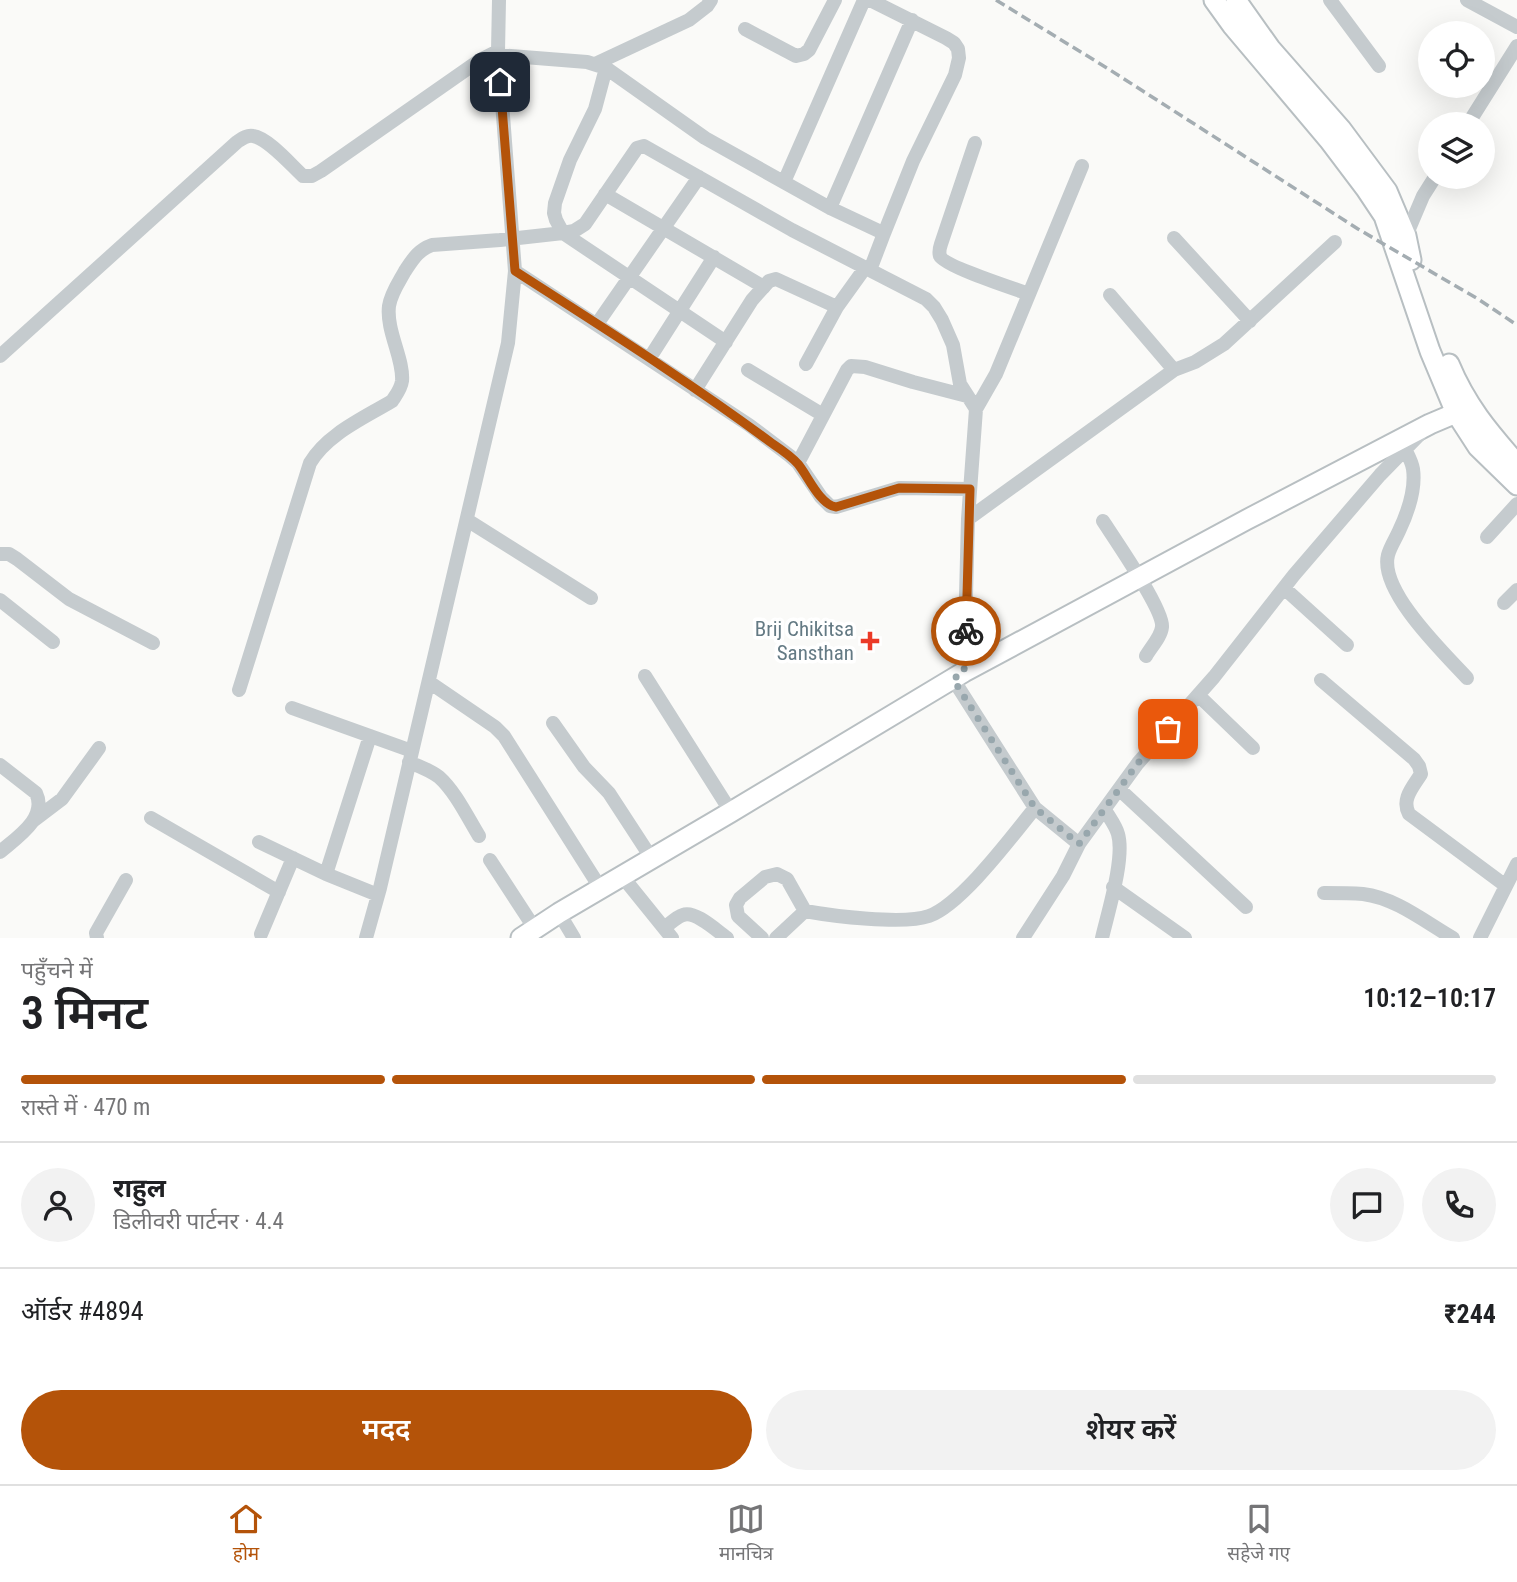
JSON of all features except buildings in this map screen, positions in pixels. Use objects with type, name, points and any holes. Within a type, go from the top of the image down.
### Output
[{"type":"main road","points":[[1214,0],[1329,140],[1384,216],[1430,351],[1463,409],[1485,428],[1517,464]]},
{"type":"main road","points":[[1236,0],[1270,48],[1341,129],[1387,191],[1406,236],[1413,267],[1455,377],[1463,409],[1478,447],[1517,485]]},
{"type":"main road","points":[[528,933],[959,676],[1430,424],[1463,409]]},
{"type":"street","points":[[366,938],[508,343],[515,271],[498,53],[499,0]]},
{"type":"street","points":[[601,66],[689,20],[710,0]]},
{"type":"street","points":[[745,29],[796,56],[804,54],[809,50],[835,0]]},
{"type":"street","points":[[783,182],[864,0]]},
{"type":"street","points":[[806,364],[837,307],[867,269],[913,161],[955,75],[959,58],[954,43],[870,0]]},
{"type":"street","points":[[1330,0],[1380,66]]},
{"type":"street","points":[[1467,0],[1517,27]]},
{"type":"street","points":[[830,208],[912,20]]},
{"type":"street","points":[[1476,112],[1517,46]]},
{"type":"street","points":[[0,356],[246,136],[255,136],[265,141],[303,176],[312,176],[480,60],[498,53],[587,62],[601,66],[705,138],[830,208],[877,230],[883,236]]},
{"type":"street","points":[[601,66],[595,109],[570,160],[555,203],[556,220],[564,233],[726,342]]},
{"type":"street","points":[[975,144],[939,254],[954,266],[1029,294]]},
{"type":"street","points":[[239,690],[310,463],[318,450],[332,438],[392,401],[398,392],[402,381],[401,370],[389,321],[389,304],[394,290],[414,257],[422,248],[443,244],[574,231],[585,224],[637,148],[644,146],[792,230],[926,299],[942,320],[953,345],[960,384],[976,409]]},
{"type":"street","points":[[1079,844],[1035,808],[959,676],[976,409],[996,374],[1082,166]]},
{"type":"street","points":[[597,324],[699,177]]},
{"type":"street","points":[[1406,236],[1427,189]]},
{"type":"street","points":[[605,194],[764,287]]},
{"type":"street","points":[[1174,238],[1250,321]]},
{"type":"street","points":[[968,519],[1174,370],[1195,362],[1214,350],[1250,321],[1335,242]]},
{"type":"street","points":[[649,359],[714,257]]},
{"type":"street","points":[[515,271],[748,425],[798,463],[830,506],[836,507],[899,488],[970,489]]},
{"type":"street","points":[[695,390],[752,300],[769,281],[776,279],[837,307]]},
{"type":"street","points":[[1110,295],[1174,370]]},
{"type":"street","points":[[798,463],[851,366],[865,367],[967,396]]},
{"type":"street","points":[[748,370],[823,415]]},
{"type":"street","points":[[1023,938],[1063,876],[1079,844],[1138,763],[1198,695],[1283,588],[1380,475],[1430,424]]},
{"type":"street","points":[[1405,449],[1413,467],[1412,490],[1406,516],[1387,556],[1389,570],[1402,602],[1417,624],[1466,678]]},
{"type":"street","points":[[1487,537],[1517,504]]},
{"type":"street","points":[[467,520],[592,598]]},
{"type":"street","points":[[1103,521],[1140,578],[1161,619],[1160,633],[1146,656]]},
{"type":"street","points":[[0,554],[9,554],[69,599],[153,643]]},
{"type":"street","points":[[1283,588],[1347,646]]},
{"type":"street","points":[[1504,603],[1517,590]]},
{"type":"street","points":[[0,600],[53,642]]},
{"type":"street","points":[[645,676],[732,812]]},
{"type":"street","points":[[1321,680],[1419,766],[1421,774],[1406,797],[1405,807],[1409,814],[1506,886]]},
{"type":"street","points":[[429,682],[504,736],[601,889]]},
{"type":"street","points":[[1198,695],[1253,748]]},
{"type":"street","points":[[292,708],[370,736],[410,756],[447,786],[479,836]]},
{"type":"street","points":[[553,723],[584,767],[609,793],[652,859]]},
{"type":"street","points":[[326,874],[370,736]]},
{"type":"street","points":[[32,822],[69,792],[99,748]]},
{"type":"street","points":[[0,765],[36,793],[39,806],[26,830],[0,852]]},
{"type":"street","points":[[1119,789],[1247,906]]},
{"type":"street","points":[[805,911],[827,915],[904,919],[929,916],[947,906],[970,885],[1035,808]]},
{"type":"street","points":[[1102,938],[1119,848],[1118,833],[1105,810]]},
{"type":"street","points":[[151,818],[279,892]]},
{"type":"street","points":[[259,842],[378,895]]},
{"type":"street","points":[[261,934],[293,858]]},
{"type":"street","points":[[490,860],[528,933]]},
{"type":"street","points":[[1480,938],[1517,864]]},
{"type":"street","points":[[762,938],[738,916],[736,905],[740,898],[765,877],[777,874],[787,879],[805,911]]},
{"type":"street","points":[[622,876],[668,933],[682,915],[689,913],[727,938]]},
{"type":"street","points":[[97,938],[96,933],[126,880]]},
{"type":"street","points":[[1113,887],[1185,938]]},
{"type":"street","points":[[1324,892],[1365,894],[1400,906],[1453,938]]},
{"type":"street","points":[[776,938],[805,911]]},
{"type":"street","points":[[559,914],[575,938]]},
{"type":"railway","points":[[996,0],[1358,229],[1517,325]]},
{"type":"way so far","points":[[966,631],[964,672],[953,679],[1035,808],[1079,844],[1138,763],[1168,729]]},
{"type":"place","name":"Brij Chikitsa Sansthan","points":[[870,641]]},
{"type":"route","points":[[500,82],[515,271],[748,425],[790,456],[830,506],[836,507],[899,488],[970,489],[966,631]]}]
